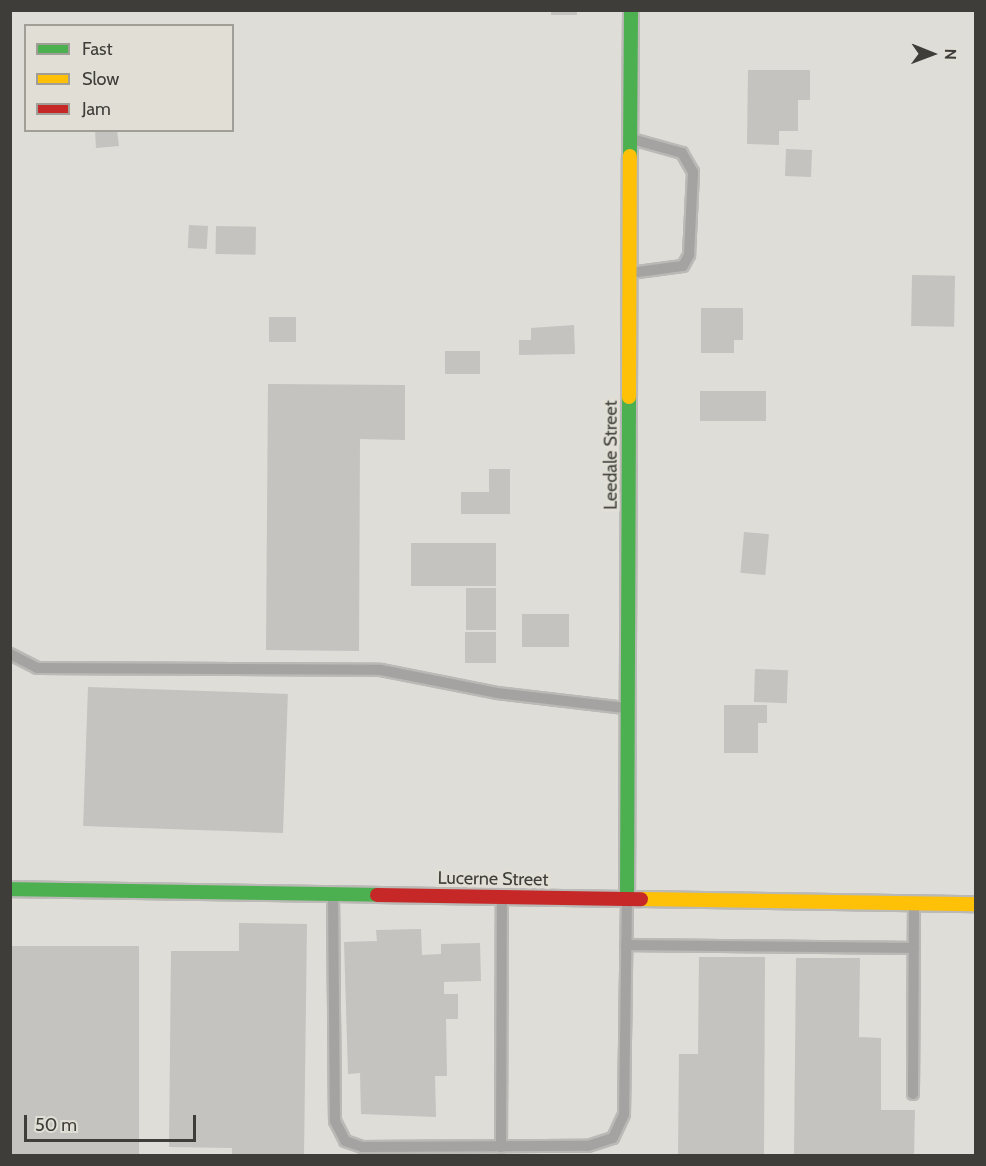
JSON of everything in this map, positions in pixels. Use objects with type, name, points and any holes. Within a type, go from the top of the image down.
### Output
[{"type":"street","name":"Leedale Street","points":[[627,899],[631,10]]},
{"type":"street","name":"Lucerne Street","points":[[10,890],[975,904]]},
{"type":"lane","points":[[630,138],[682,153],[693,171],[689,255],[682,266],[630,273]]},
{"type":"lane","points":[[10,654],[37,668],[381,670],[497,693],[628,709]]},
{"type":"lane","points":[[333,894],[338,1131],[352,1146],[362,1147],[588,1146],[613,1137],[621,1127],[627,899]]},
{"type":"lane","points":[[501,1147],[502,897]]},
{"type":"lane","points":[[913,1094],[914,903]]},
{"type":"lane","points":[[626,945],[914,948]]},
{"type":"building","points":[[551,10],[577,10],[577,15],[551,15]]},
{"type":"building","points":[[748,70],[810,70],[810,100],[798,100],[798,131],[779,131],[779,145],[747,144]]},
{"type":"building","points":[[95,132],[117,132],[119,146],[96,148]]},
{"type":"building","points":[[786,149],[812,150],[811,177],[785,176]]},
{"type":"building","points":[[189,225],[208,226],[207,249],[188,248]]},
{"type":"building","points":[[216,226],[256,227],[256,255],[216,254]]},
{"type":"building","points":[[912,275],[955,276],[954,327],[911,326]]},
{"type":"building","points":[[701,308],[743,308],[743,340],[734,340],[734,353],[701,353]]},
{"type":"building","points":[[269,317],[296,317],[296,342],[269,342]]},
{"type":"building","points":[[574,325],[575,354],[519,355],[519,340],[531,340],[531,328]]},
{"type":"building","points":[[445,351],[480,351],[480,374],[445,374]]},
{"type":"building","points":[[268,384],[405,385],[405,440],[360,439],[359,651],[266,650]]},
{"type":"building","points":[[700,391],[766,391],[766,421],[700,421]]},
{"type":"building","points":[[489,469],[510,469],[510,514],[461,514],[461,492],[489,492]]},
{"type":"building","points":[[744,532],[769,534],[765,575],[740,573]]},
{"type":"building","points":[[411,543],[496,543],[496,586],[411,586]]},
{"type":"building","points":[[466,588],[496,588],[496,630],[466,630]]},
{"type":"building","points":[[522,614],[569,614],[569,647],[522,647]]},
{"type":"building","points":[[465,632],[496,632],[496,663],[465,663]]},
{"type":"building","points":[[755,669],[788,670],[787,703],[754,702]]},
{"type":"building","points":[[88,687],[288,694],[283,833],[83,826]]},
{"type":"building","points":[[724,705],[767,705],[767,723],[758,723],[758,753],[724,753]]},
{"type":"building","points":[[239,923],[307,924],[304,1156],[232,1156],[232,1148],[169,1147],[171,951],[239,951]]},
{"type":"building","points":[[421,929],[422,955],[441,954],[441,944],[480,943],[481,981],[444,982],[444,994],[458,994],[458,1019],[446,1019],[447,1076],[435,1076],[436,1117],[361,1114],[360,1073],[348,1074],[344,942],[377,941],[376,930]]},
{"type":"building","points":[[10,946],[139,946],[139,1156],[10,1156]]},
{"type":"building","points":[[699,957],[765,957],[764,1156],[678,1156],[679,1054],[698,1054]]},
{"type":"building","points":[[796,958],[860,958],[859,1037],[881,1038],[881,1110],[915,1110],[914,1156],[794,1156]]},
{"type":"traffic: fast","points":[[630,156],[631,10]]},
{"type":"traffic: fast","points":[[627,899],[629,397]]},
{"type":"traffic: fast","points":[[10,889],[377,895]]},
{"type":"traffic: slow","points":[[629,397],[630,156]]},
{"type":"traffic: slow","points":[[641,899],[976,904]]},
{"type":"traffic: jam","points":[[377,895],[641,899]]}]
